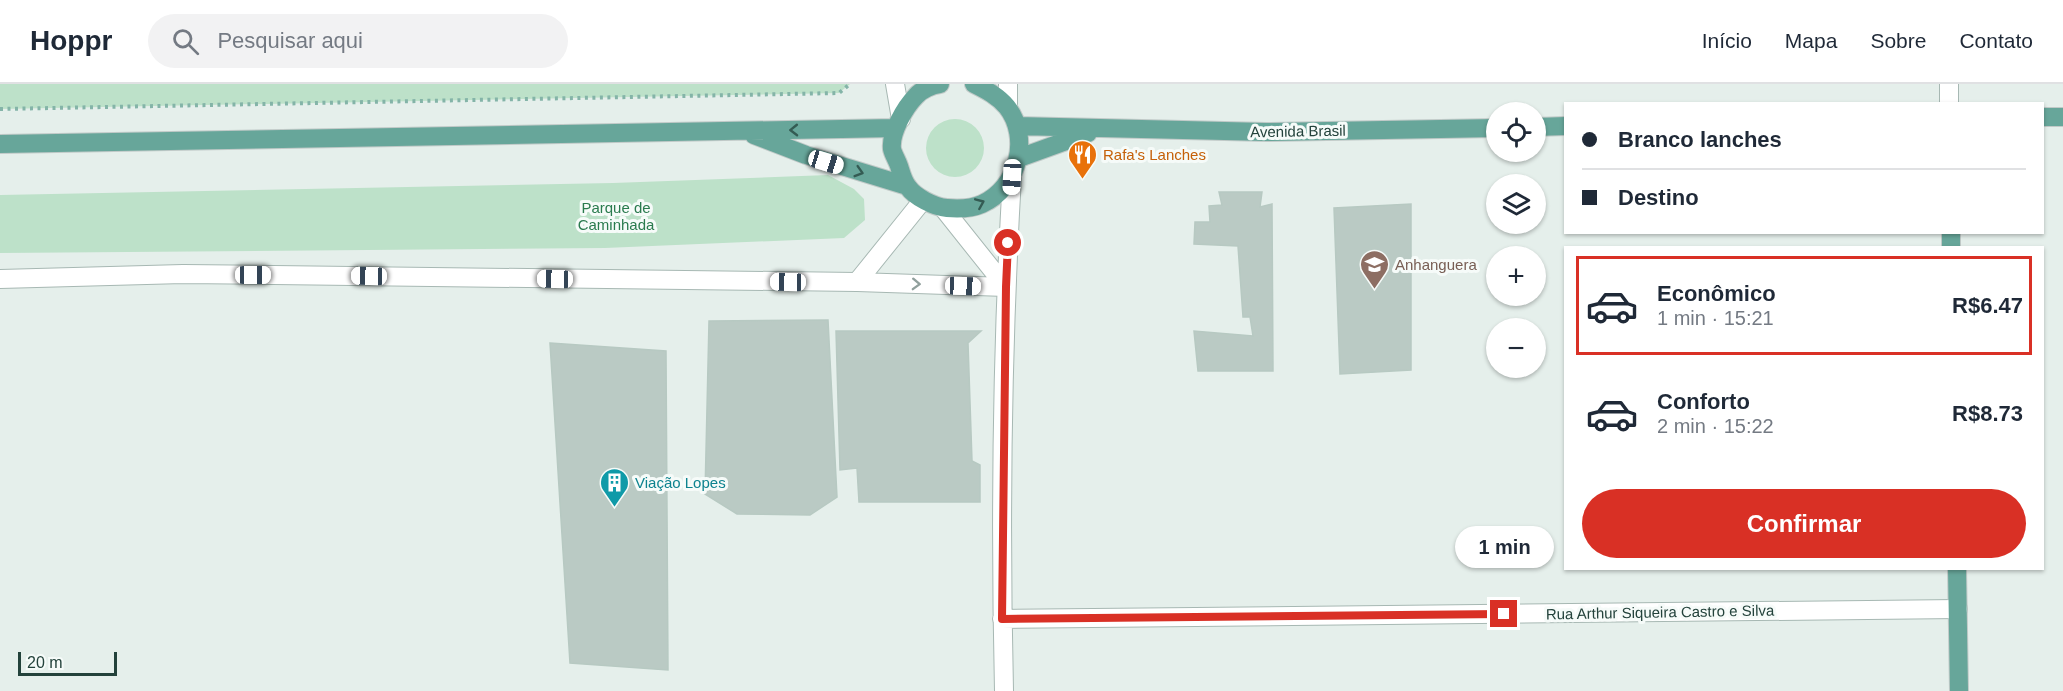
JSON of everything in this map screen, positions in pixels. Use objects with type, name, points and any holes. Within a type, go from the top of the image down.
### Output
[{"type":"main road","points":[[907,186],[892,148],[898,123],[916,95],[940,84]]},
{"type":"main road","points":[[744,132],[806,155],[907,186],[923,200],[944,208],[964,209],[983,204],[1000,192],[1012,177],[1020,142],[1017,126],[1008,108],[993,93],[974,84]]},
{"type":"main road","points":[[2044,117],[2063,117]]},
{"type":"main road","points":[[0,144],[744,132],[898,123]]},
{"type":"main road","name":"Avenida Brasil","points":[[1017,126],[1266,132],[1486,128]]},
{"type":"main road","points":[[1546,127],[1564,126]]},
{"type":"main road","name":"Avenida Brasil","points":[[1018,158],[1098,129]]},
{"type":"main road","points":[[1957,570],[1959,691]]},
{"type":"street","points":[[896,84],[898,123]]},
{"type":"street","points":[[1008,84],[1008,108]]},
{"type":"street","points":[[1949,84],[1949,102]]},
{"type":"street","points":[[1004,691],[1002,619],[1006,287],[1012,177]]},
{"type":"street","points":[[857,282],[923,200]]},
{"type":"street","points":[[944,208],[1006,287]]},
{"type":"street","points":[[0,279],[183,274],[857,282],[1006,287]]},
{"type":"street","name":"Rua Arthur Siqueira Castro e Silva","points":[[1002,619],[1958,609]]},
{"type":"path","points":[[0,109],[838,93],[850,84]]},
{"type":"green space","points":[[0,84],[850,84],[839,93],[0,109]]},
{"type":"green space","points":[[955,119],[966,121],[976,127],[982,137],[984,148],[982,159],[976,169],[966,175],[955,177],[944,175],[934,169],[928,159],[926,148],[928,137],[934,127],[944,121]]},
{"type":"green space","name":"Parque de Caminhada","points":[[828,175],[854,189],[864,199],[865,220],[844,238],[605,248],[0,253],[0,195],[613,183]]},
{"type":"building","points":[[1219,192],[1262,192],[1260,207],[1272,204],[1273,371],[1198,371],[1194,331],[1253,336],[1250,317],[1243,317],[1238,246],[1194,244],[1195,222],[1210,222],[1209,206],[1222,205]]},
{"type":"building","name":"Anhanguera","points":[[1411,204],[1411,370],[1340,374],[1334,208]]},
{"type":"building","points":[[828,320],[837,497],[810,515],[737,514],[705,494],[709,321]]},
{"type":"building","points":[[836,331],[981,331],[968,343],[972,461],[980,465],[980,502],[859,502],[857,468],[840,470]]},
{"type":"building","name":"Viação Lopes","points":[[550,343],[666,351],[668,670],[570,663]]},
{"type":"place","name":"Rafa's Lanches","points":[[1082,180]]},
{"type":"place","name":"Anhanguera","points":[[1374,290]]},
{"type":"place","name":"Viação Lopes","points":[[614,508]]},
{"type":"route","points":[[1008,243],[1002,619],[1504,614]]}]
